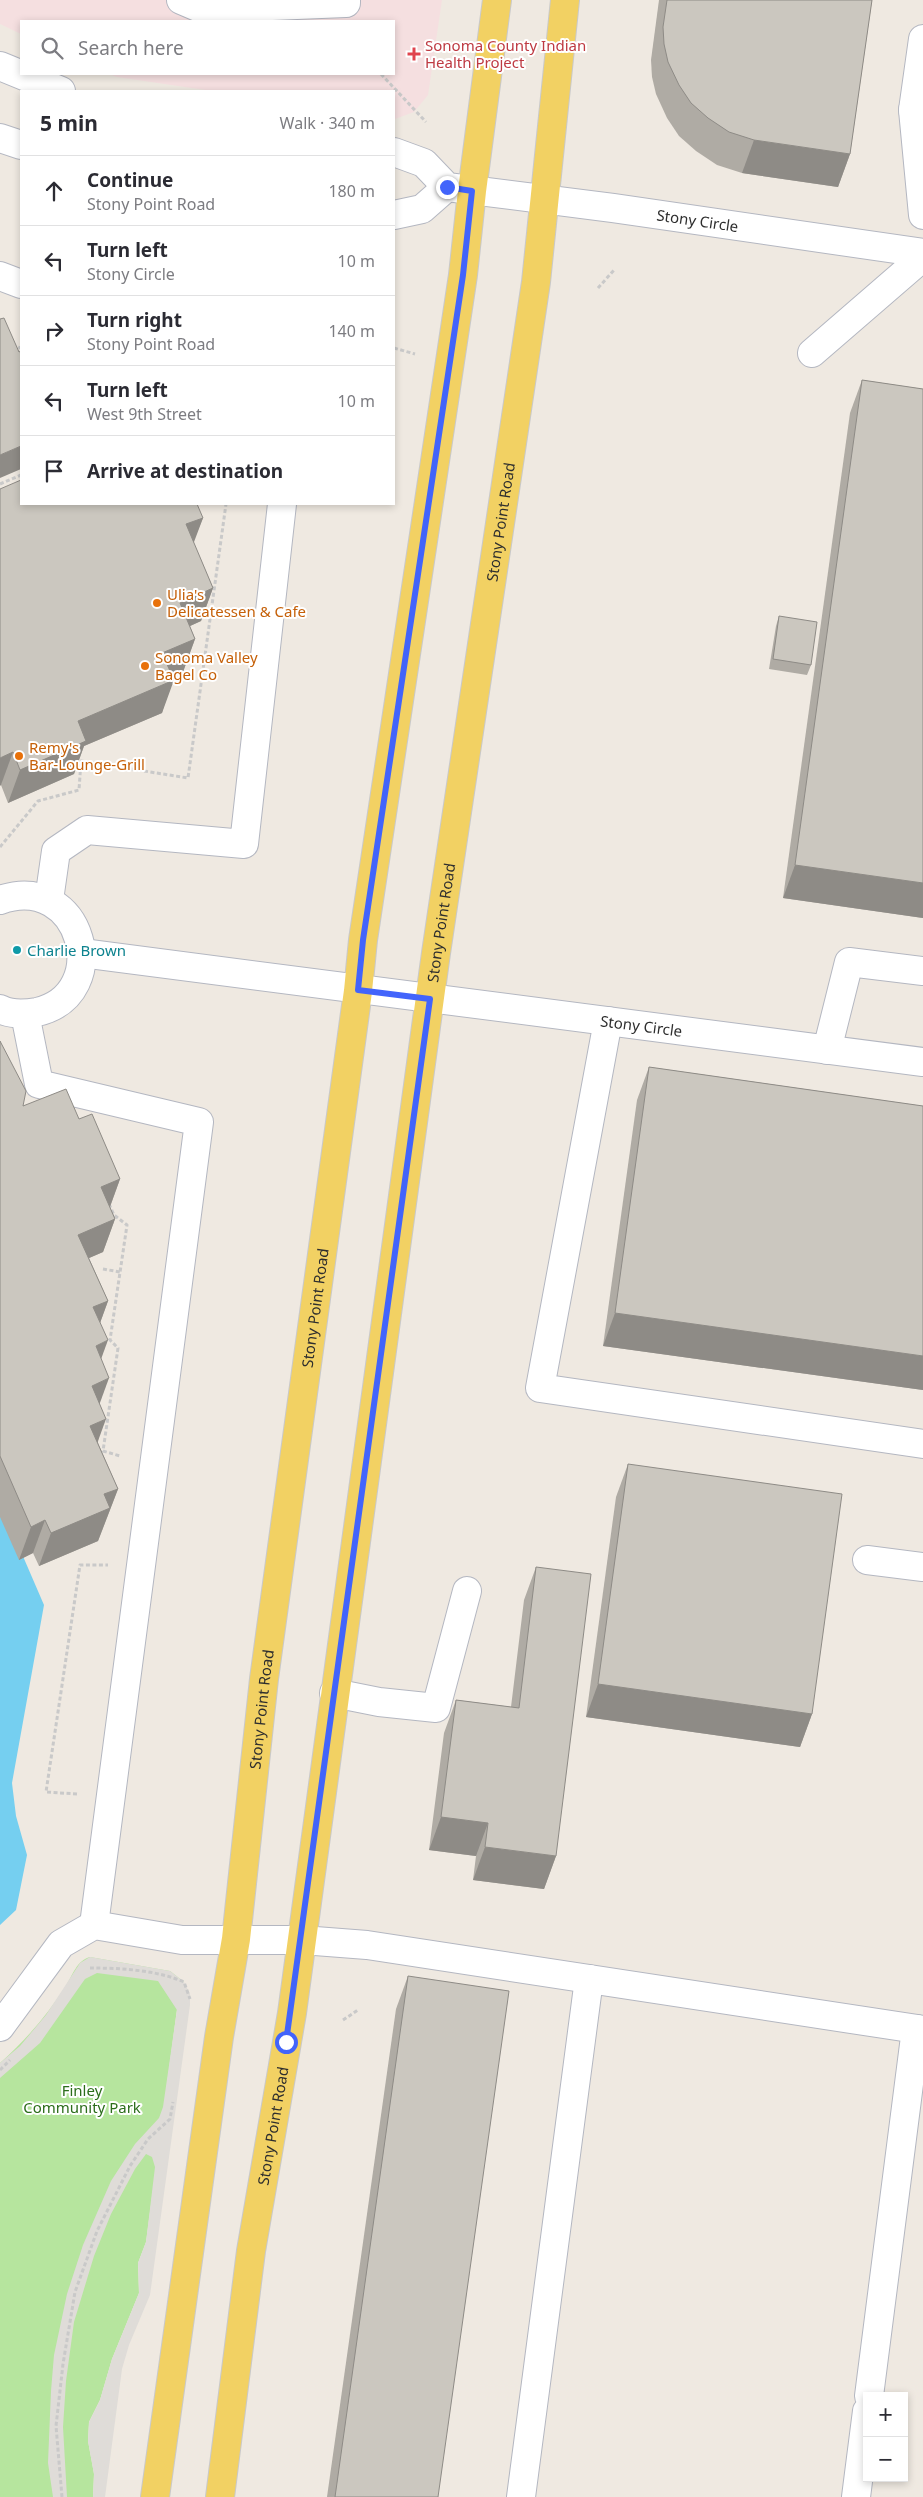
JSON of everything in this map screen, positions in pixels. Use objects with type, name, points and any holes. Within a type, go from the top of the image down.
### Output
[{"type":"main road","name":"Stony Point Road","points":[[155,2497],[218,2037],[236,1939],[264,1679],[358,990],[363,940],[463,275],[459,189],[497,0]]},
{"type":"main road","name":"Stony Point Road","points":[[220,2497],[251,2251],[292,2013],[334,1693],[430,999],[536,282],[565,0]]},
{"type":"street","points":[[181,0],[202,9],[346,3],[346,0]]},
{"type":"street","points":[[923,39],[918,109],[923,215]]},
{"type":"street","points":[[0,66],[20,74]]},
{"type":"street","points":[[22,75],[59,90]]},
{"type":"street","points":[[0,138],[20,145]]},
{"type":"street","points":[[395,152],[424,163],[459,189],[422,208],[395,215]]},
{"type":"street","name":"Stony Circle","points":[[459,189],[923,255]]},
{"type":"street","points":[[812,353],[923,255]]},
{"type":"street","points":[[0,276],[20,284]]},
{"type":"street","points":[[49,900],[56,851],[87,830],[244,844],[282,505]]},
{"type":"street","points":[[0,900],[12,896],[30,895],[49,900],[65,912],[76,927],[82,945],[82,965],[75,984],[62,1000],[45,1010],[13,1012],[39,1084],[199,1122],[94,1925]]},
{"type":"street","name":"Stony Circle","points":[[82,953],[923,1062]]},
{"type":"street","points":[[827,1050],[849,962],[923,971]]},
{"type":"street","points":[[608,1021],[540,1388],[923,1444]]},
{"type":"street","points":[[866,1560],[923,1567]]},
{"type":"street","points":[[334,1693],[379,1702],[436,1708],[467,1591]]},
{"type":"street","points":[[0,2027],[61,1944],[94,1925],[182,1940],[302,1940],[366,1945],[919,2029],[870,2392]]},
{"type":"street","points":[[521,2497],[589,1979]]},
{"type":"street","points":[[856,2497],[864,2437]]},
{"type":"path","points":[[382,75],[426,122]]},
{"type":"path","points":[[598,288],[614,270]]},
{"type":"path","points":[[7,344],[20,348]]},
{"type":"path","points":[[395,348],[415,354]]},
{"type":"path","points":[[0,484],[20,475]]},
{"type":"path","points":[[0,847],[38,801],[79,790],[81,761],[188,778],[226,505]]},
{"type":"path","points":[[106,1197],[114,1215],[127,1225],[110,1340],[118,1348],[103,1451],[127,1458]]},
{"type":"path","points":[[103,1269],[120,1272]]},
{"type":"path","points":[[106,1386],[113,1387]]},
{"type":"path","points":[[75,1803],[77,1794],[46,1792],[80,1565],[111,1565]]},
{"type":"path","points":[[87,1968],[112,1968],[186,1980],[190,2000]]},
{"type":"path","points":[[343,2020],[358,2010]]},
{"type":"path","points":[[0,2070],[13,2058]]},
{"type":"path","points":[[62,2497],[56,2426],[63,2364],[75,2292],[97,2231],[130,2166],[148,2138],[170,2119],[173,2101]]},
{"type":"shaded area","name":"Sonoma County Indian Health Project","points":[[0,0],[442,0],[428,95],[414,112],[395,119],[395,90],[205,90],[112,75],[395,75],[395,20],[20,20],[20,34],[0,24]]},
{"type":"shaded area","points":[[90,1957],[170,1971],[184,1982],[190,1994],[190,2005],[150,2295],[129,2345],[122,2369],[105,2497],[93,2497],[94,2474],[88,2441],[89,2422],[100,2400],[112,2359],[139,2293],[138,2263],[146,2242],[155,2167],[152,2157],[146,2154],[135,2169],[111,2214],[94,2256],[74,2322],[66,2381],[63,2427],[67,2497],[53,2497],[48,2463],[51,2391],[54,2355],[67,2294],[83,2245],[111,2181],[135,2144],[159,2118],[163,2107],[177,2010],[158,1981],[97,1973],[85,1979],[40,2043],[0,2078],[0,2063],[20,2046],[46,2015],[80,1963]]},
{"type":"green space","name":"Finley Community Park","points":[[90,1957],[170,1971],[184,1982],[177,2009],[146,2242],[138,2263],[139,2293],[112,2359],[100,2400],[89,2422],[88,2441],[94,2474],[93,2497],[0,2497],[0,2063],[44,2017],[78,1965]]},
{"type":"water","points":[[0,1503],[44,1605],[12,1783],[16,1816],[27,1855],[16,1910],[0,1925]]},
{"type":"building","points":[[667,0],[872,0],[850,154],[754,140],[729,132],[708,118],[691,103],[679,85],[668,62],[663,27]]},
{"type":"building","points":[[4,318],[20,352],[20,446],[0,455],[0,319]]},
{"type":"building","points":[[862,380],[923,389],[923,883],[795,865]]},
{"type":"building","points":[[20,480],[20,505],[197,505],[203,518],[186,524],[213,588],[180,603],[195,639],[162,653],[174,680],[78,721],[86,741],[20,770],[13,752],[0,758],[0,489]]},
{"type":"building","points":[[779,616],[817,622],[811,665],[773,659]]},
{"type":"building","points":[[0,1041],[26,1091],[23,1106],[66,1089],[79,1119],[92,1114],[120,1179],[101,1187],[115,1219],[78,1235],[108,1301],[93,1307],[108,1340],[96,1346],[109,1378],[92,1386],[106,1419],[90,1426],[118,1489],[104,1494],[110,1508],[51,1533],[45,1520],[31,1527],[0,1456]]},
{"type":"building","points":[[649,1067],[923,1106],[923,1356],[615,1313]]},
{"type":"building","points":[[628,1464],[842,1494],[812,1714],[598,1684]]},
{"type":"building","points":[[536,1567],[591,1574],[556,1856],[485,1847],[488,1823],[441,1817],[456,1700],[519,1708]]},
{"type":"building","points":[[408,1976],[509,1991],[438,2497],[335,2497]]},
{"type":"place","name":"Sonoma County Indian Health Project","points":[[414,54]]},
{"type":"place","name":"Ulia's Delicatessen & Cafe","points":[[157,603]]},
{"type":"place","name":"Sonoma Valley Bagel Co","points":[[145,666]]},
{"type":"place","name":"Remy's Bar-Lounge-Grill","points":[[19,756]]},
{"type":"place","name":"Charlie Brown","points":[[17,950]]},
{"type":"route","points":[[286,2042],[292,2013],[334,1693],[430,999],[358,990],[363,940],[412,604],[463,275],[472,191],[447,187]]}]
